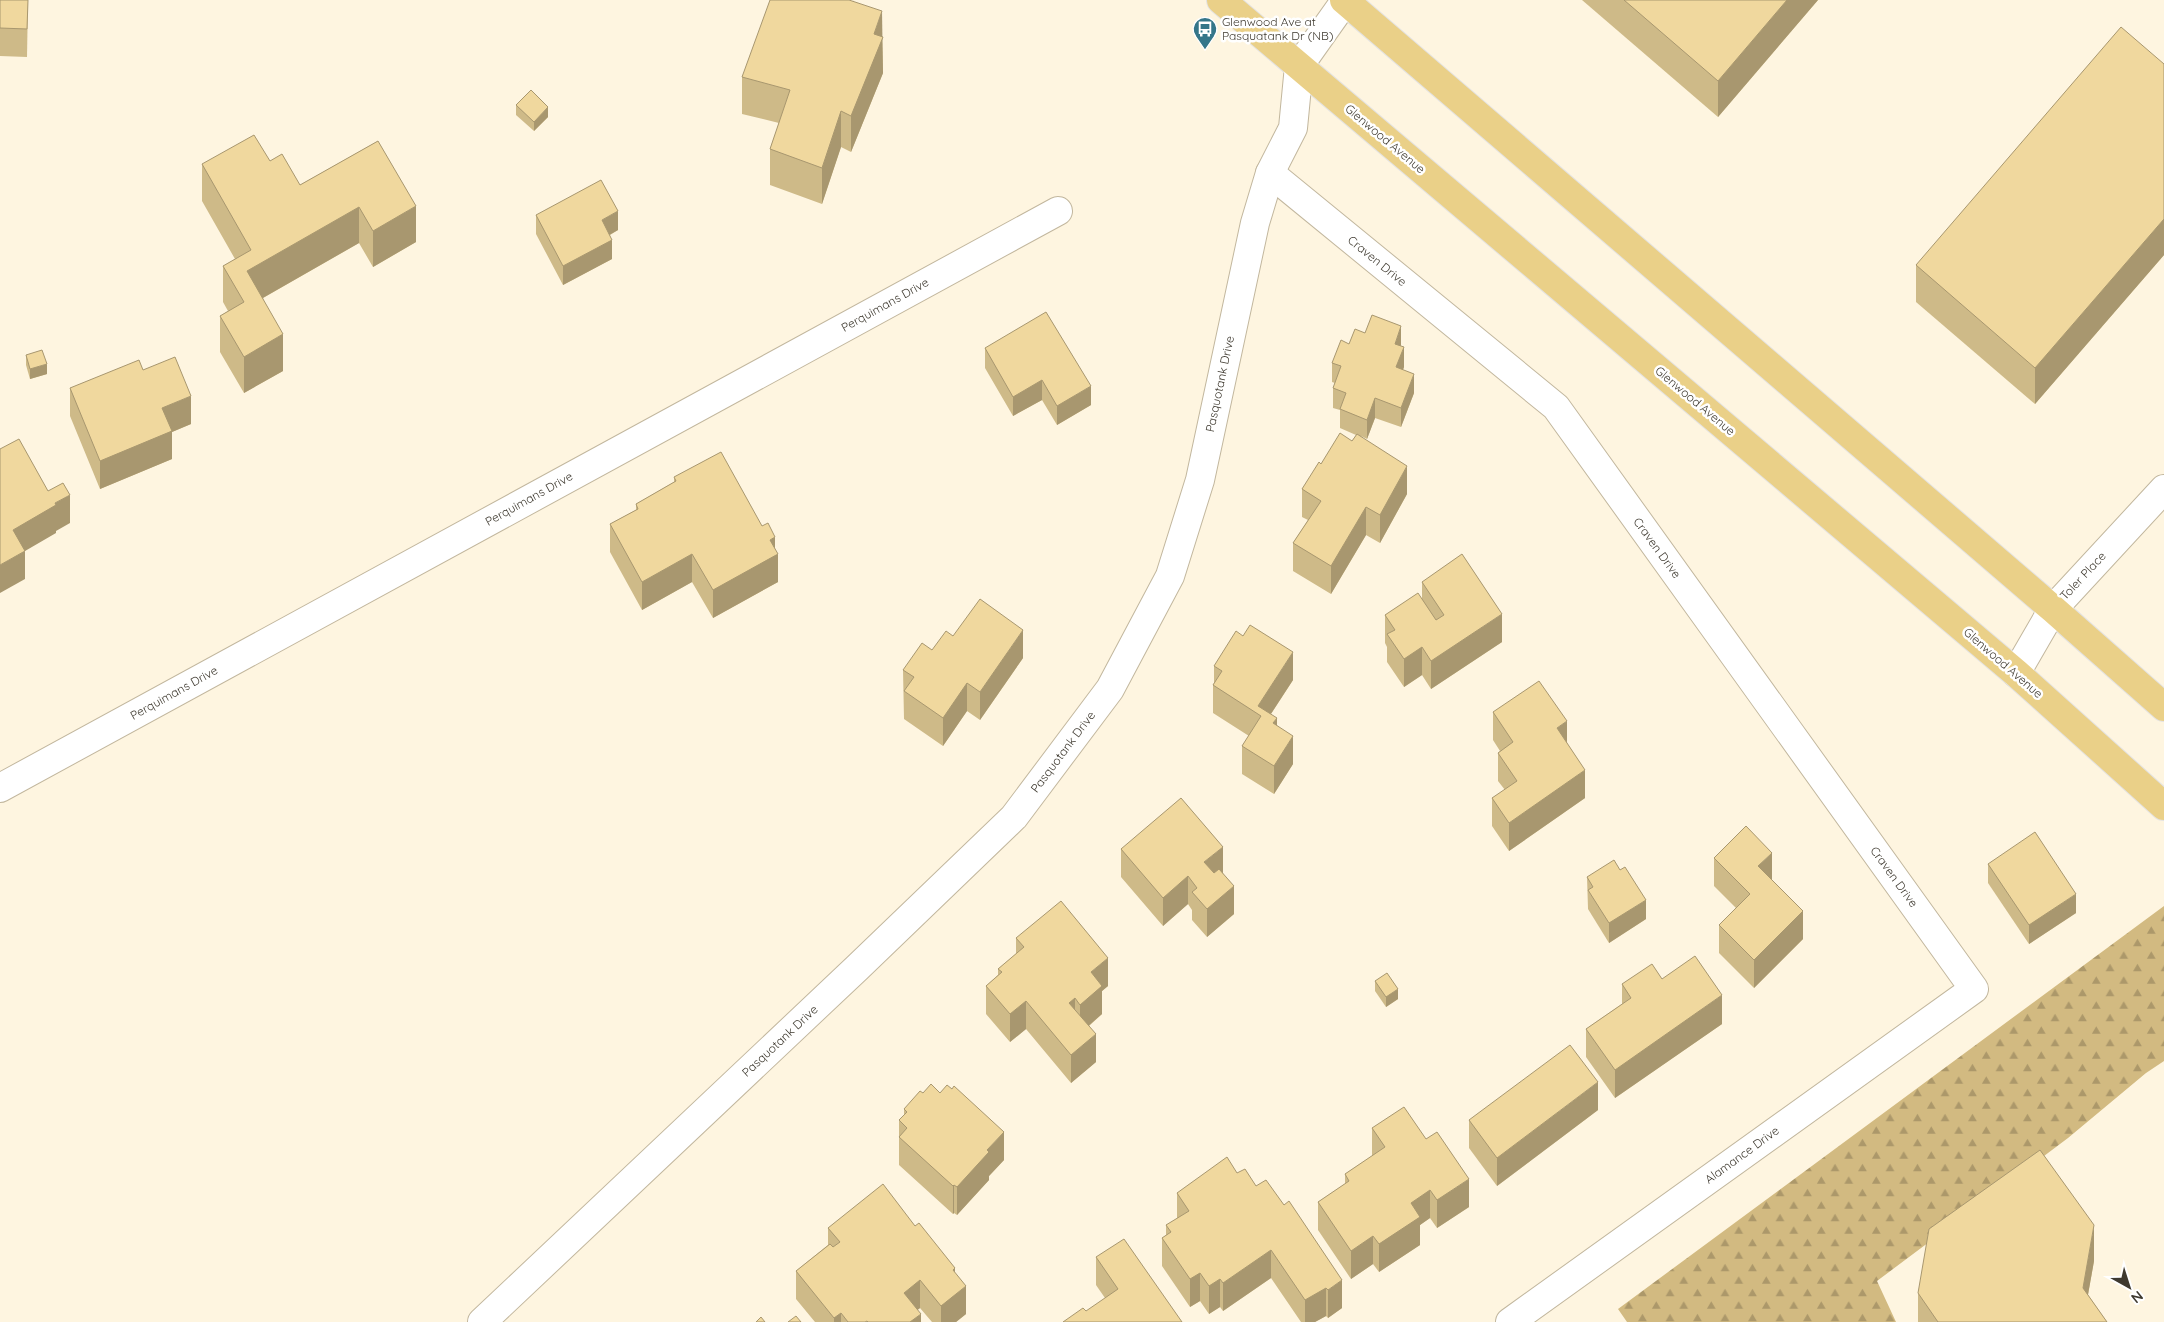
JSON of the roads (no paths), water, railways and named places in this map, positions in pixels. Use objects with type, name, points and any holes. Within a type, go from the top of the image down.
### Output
[{"type":"main road","name":"Glenwood Avenue","points":[[1221,0],[2016,673],[2164,806]]},
{"type":"main road","points":[[1345,1],[2053,609],[2164,707]]},
{"type":"street","name":"Pasquotank Drive","points":[[482,1322],[858,968],[1014,817],[1110,689],[1170,576],[1200,480],[1255,223],[1270,173],[1294,128],[1300,66],[1345,1]]},
{"type":"street","name":"Craven Drive","points":[[1270,173],[1556,407],[1974,989]]},
{"type":"street","name":"Perquimans Drive","points":[[0,788],[1058,211]]},
{"type":"street","name":"Toler Place","points":[[2016,673],[2053,609],[2164,489]]},
{"type":"street","name":"Alamance Drive","points":[[1510,1322],[1974,989]]},
{"type":"place","name":"Glenwood Ave at Pasquatank Dr (NB)","points":[[1205,50]]}]
